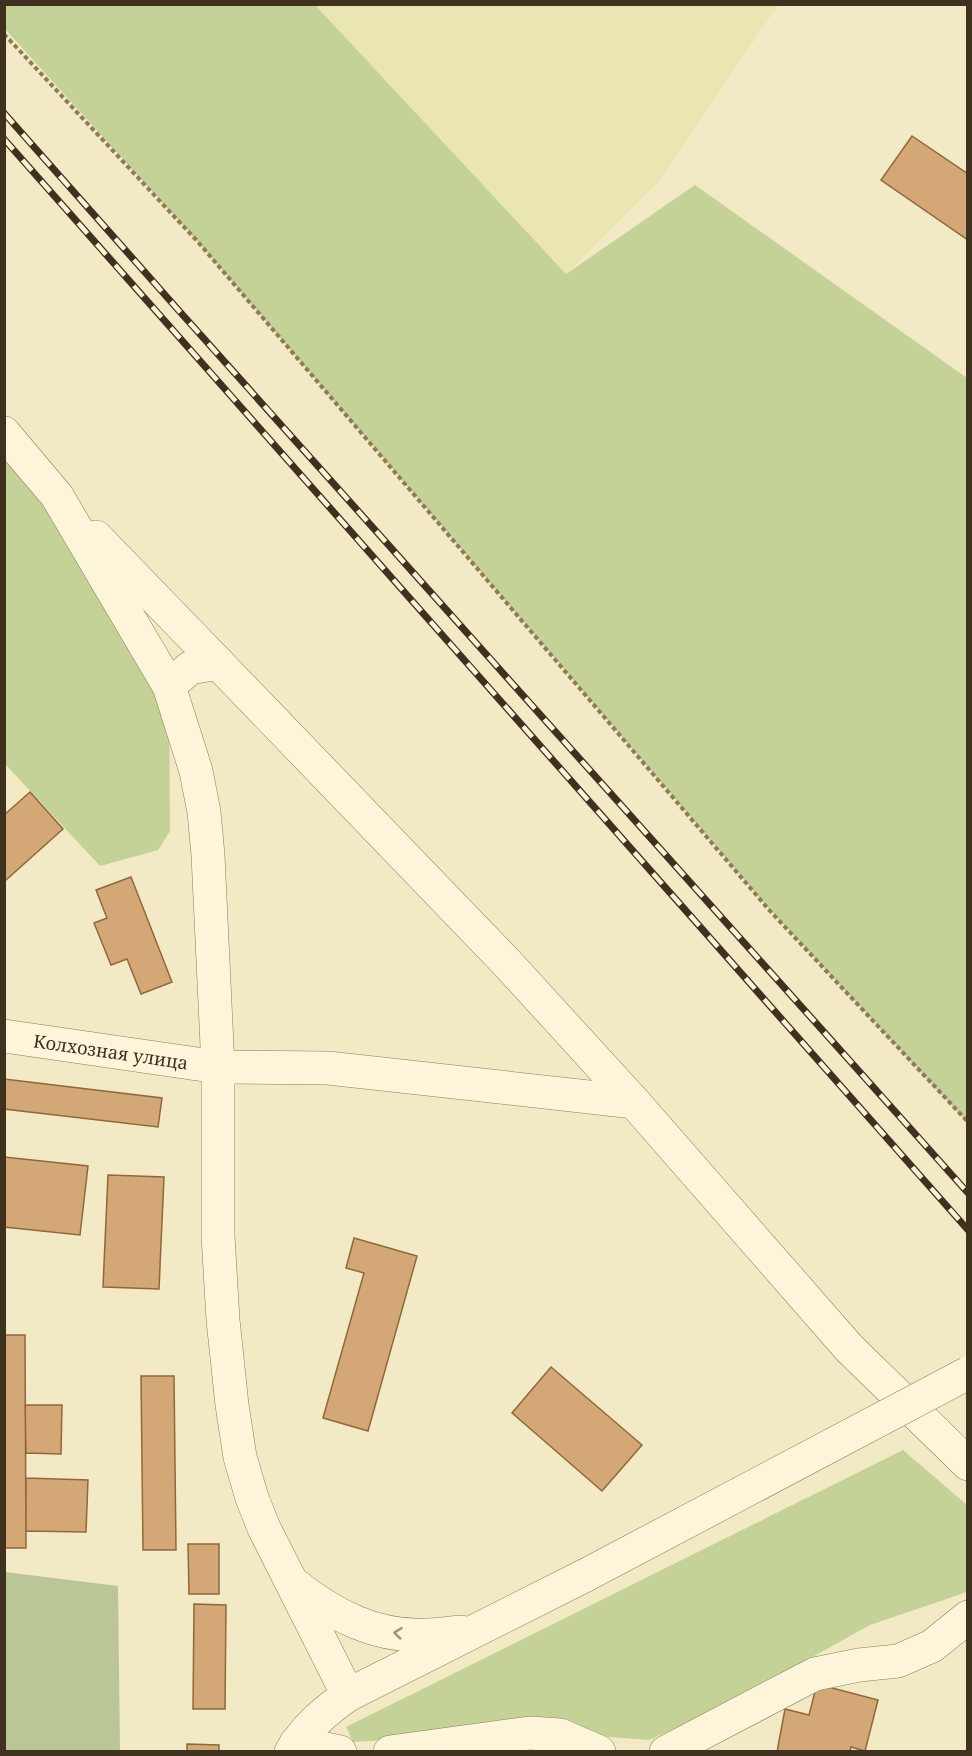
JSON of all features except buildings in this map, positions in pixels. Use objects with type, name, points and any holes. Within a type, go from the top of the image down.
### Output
[{"type":"street","points":[[4,433],[57,496],[507,963],[634,1102],[849,1348],[968,1464]]},
{"type":"street","points":[[57,496],[170,686],[196,771],[204,812],[208,855],[218,1067],[218,1236],[223,1320],[240,1457],[264,1528],[348,1695]]},
{"type":"street","points":[[170,686],[190,668],[218,663]]},
{"type":"street","name":"Колхозная улица","points":[[4,1036],[218,1067],[328,1068],[634,1102]]},
{"type":"street","points":[[293,1747],[324,1712],[348,1695],[586,1575],[968,1373]]},
{"type":"street","points":[[291,1581],[317,1603],[341,1617],[371,1628],[426,1636],[477,1630]]},
{"type":"street","points":[[666,1752],[815,1674],[859,1665],[898,1661],[932,1646],[968,1617]]},
{"type":"street","points":[[390,1752],[530,1733],[560,1735],[599,1752]]},
{"type":"street","points":[[293,1747],[340,1752]]},
{"type":"path","points":[[4,34],[198,242],[770,910],[968,1122]]},
{"type":"shaded area","points":[[313,5],[778,5],[660,180],[566,274]]},
{"type":"green space","points":[[4,5],[315,5],[566,274],[695,185],[967,378],[967,1122],[770,910],[198,242],[5,29]]},
{"type":"green space","points":[[4,433],[169,686],[170,831],[158,850],[100,866],[5,764]]},
{"type":"green space","points":[[903,1450],[967,1505],[967,1592],[870,1625],[726,1705],[649,1740],[596,1736],[552,1717],[399,1739],[353,1742],[346,1727]]},
{"type":"green space","points":[[5,1572],[118,1586],[120,1751],[5,1751]]},
{"type":"railway","points":[[4,113],[968,1193]]},
{"type":"railway","points":[[4,139],[968,1230]]}]
